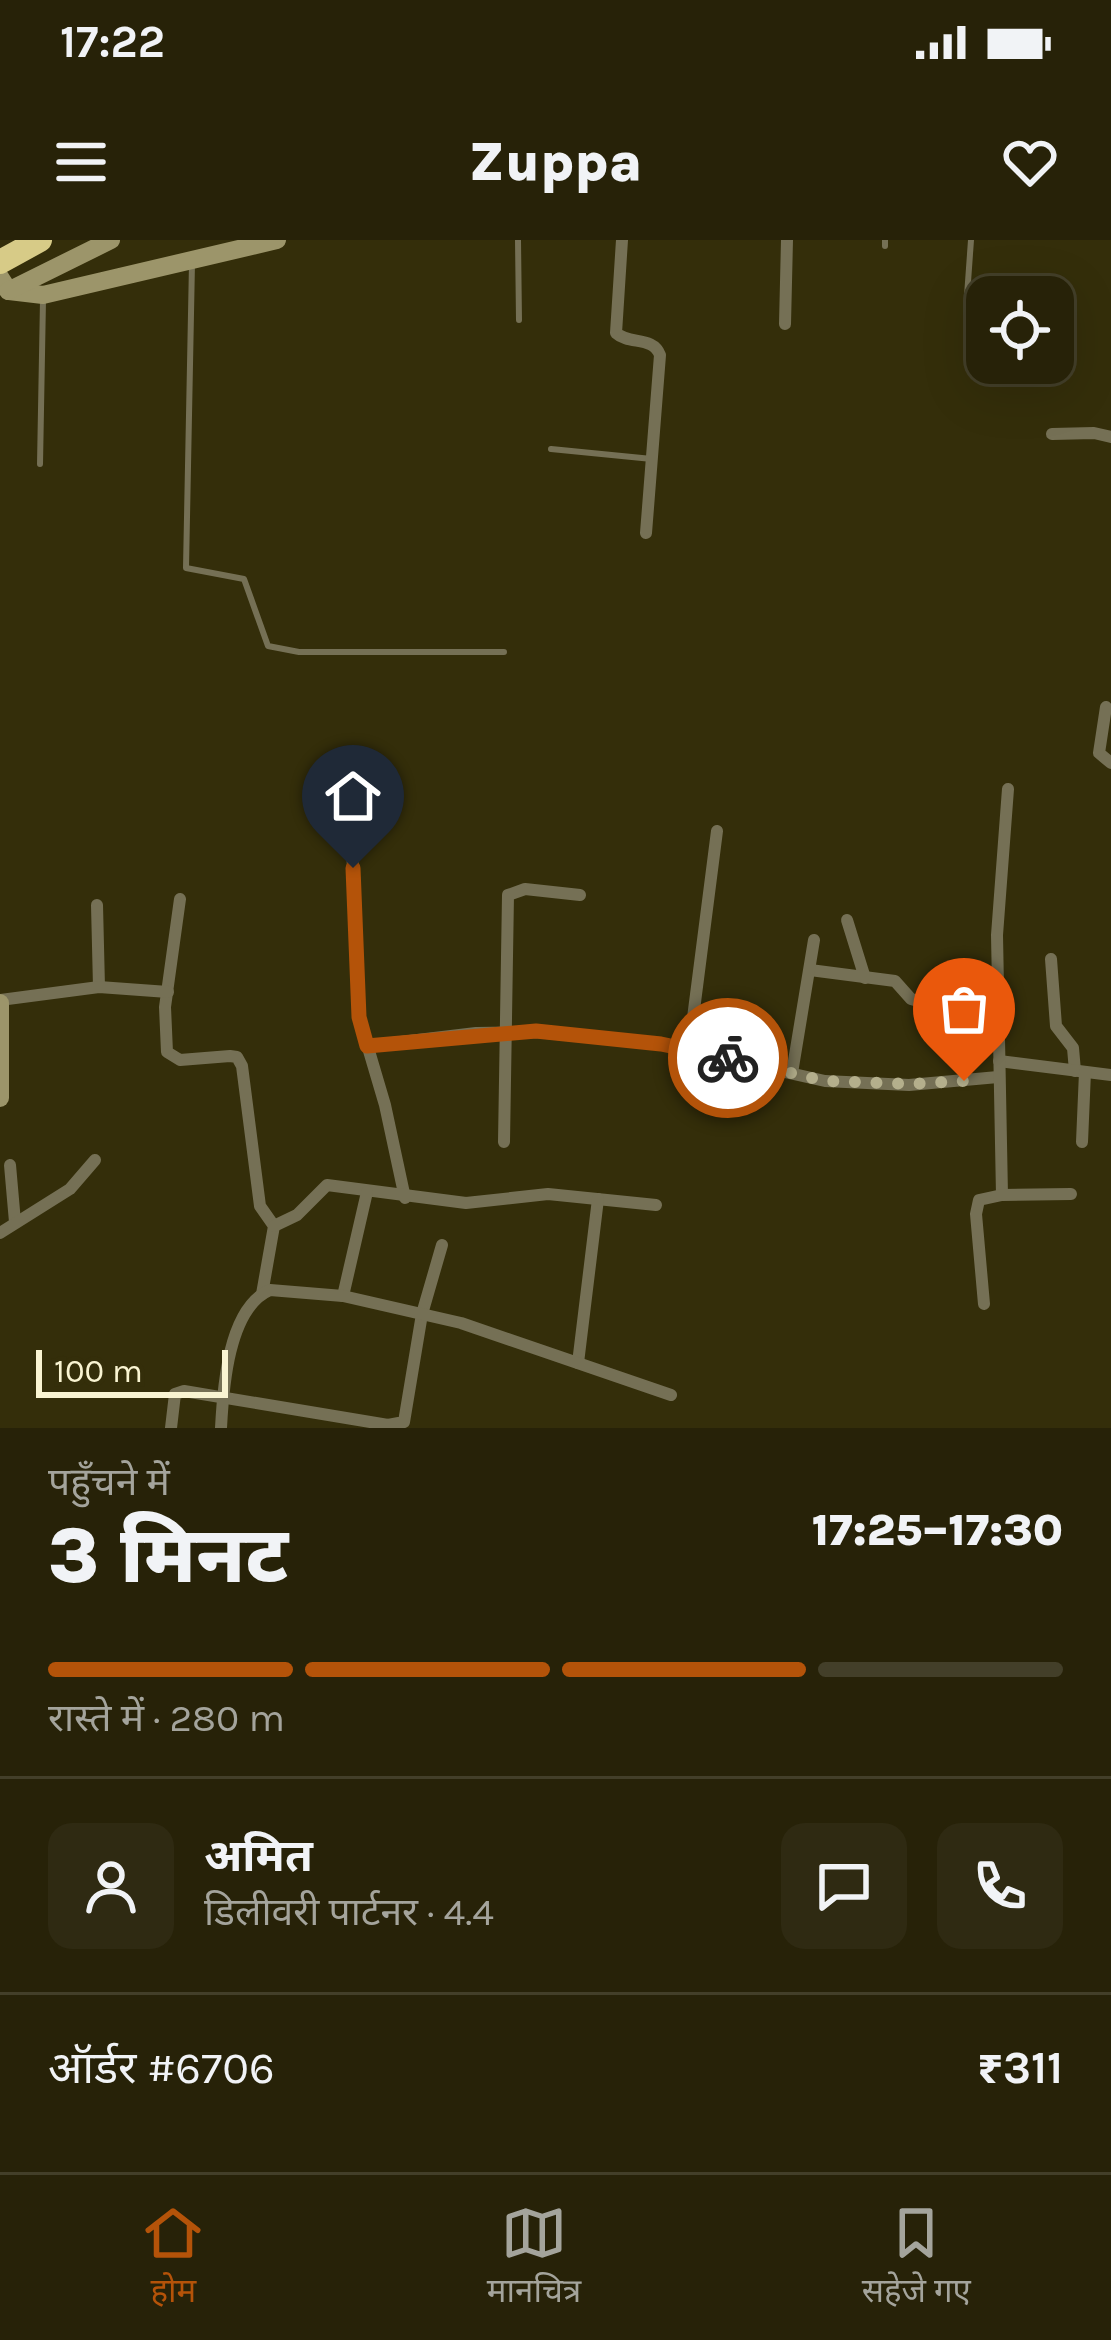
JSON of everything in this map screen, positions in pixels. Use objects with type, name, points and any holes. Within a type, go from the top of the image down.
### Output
[{"type":"highway","points":[[0,262],[40,240]]},
{"type":"street","points":[[3,288],[111,240]]},
{"type":"street","points":[[3,288],[43,295],[277,240]]},
{"type":"street","points":[[622,240],[616,333],[651,344],[660,355],[646,533]]},
{"type":"street","points":[[785,324],[788,240]]},
{"type":"street","points":[[1052,434],[1111,437]]},
{"type":"street","points":[[1106,706],[1100,753],[1111,763]]},
{"type":"street","points":[[1002,1195],[997,935],[1008,788]]},
{"type":"street","points":[[351,822],[359,1017],[405,1198]]},
{"type":"street","points":[[689,1049],[717,831]]},
{"type":"street","points":[[504,1142],[508,895],[525,889],[580,895]]},
{"type":"street","points":[[180,899],[165,1042],[172,1058],[230,1056],[237,1057],[242,1066],[260,1206],[274,1226],[262,1294]]},
{"type":"street","points":[[97,905],[99,987]]},
{"type":"street","points":[[847,920],[865,978]]},
{"type":"street","points":[[792,1073],[814,940]]},
{"type":"street","points":[[1051,959],[1056,1026],[1071,1043],[1080,1071],[1082,1142]]},
{"type":"street","points":[[810,970],[899,983],[910,999],[918,1001],[998,1007]]},
{"type":"street","points":[[0,1098],[0,1002],[99,987],[168,992]]},
{"type":"street","points":[[367,1046],[536,1031],[689,1049],[864,1084],[998,1077]]},
{"type":"street","points":[[999,1061],[1111,1075]]},
{"type":"street","points":[[0,1232],[70,1189],[95,1160]]},
{"type":"street","points":[[10,1166],[15,1222]]},
{"type":"street","points":[[274,1226],[297,1215],[327,1185],[481,1204],[531,1194],[656,1205]]},
{"type":"street","points":[[343,1296],[367,1192]]},
{"type":"street","points":[[984,1304],[976,1205],[983,1197],[1071,1194]]},
{"type":"street","points":[[578,1363],[598,1199]]},
{"type":"street","points":[[171,1428],[175,1394],[184,1391],[397,1426],[407,1415],[422,1314],[442,1245]]},
{"type":"street","points":[[221,1428],[227,1359],[251,1305],[262,1294],[281,1289],[343,1296],[491,1331],[671,1395]]},
{"type":"lane","points":[[518,240],[519,320]]},
{"type":"lane","points":[[968,276],[971,240]]},
{"type":"lane","points":[[192,260],[186,568],[244,579],[268,646],[299,652],[504,652]]},
{"type":"lane","points":[[40,464],[43,295]]},
{"type":"lane","points":[[551,449],[652,459]]},
{"type":"way so far","points":[[728,1058],[825,1081],[964,1081]]},
{"type":"route","points":[[353,868],[359,1017],[367,1046],[536,1031],[661,1044],[728,1058]]}]
